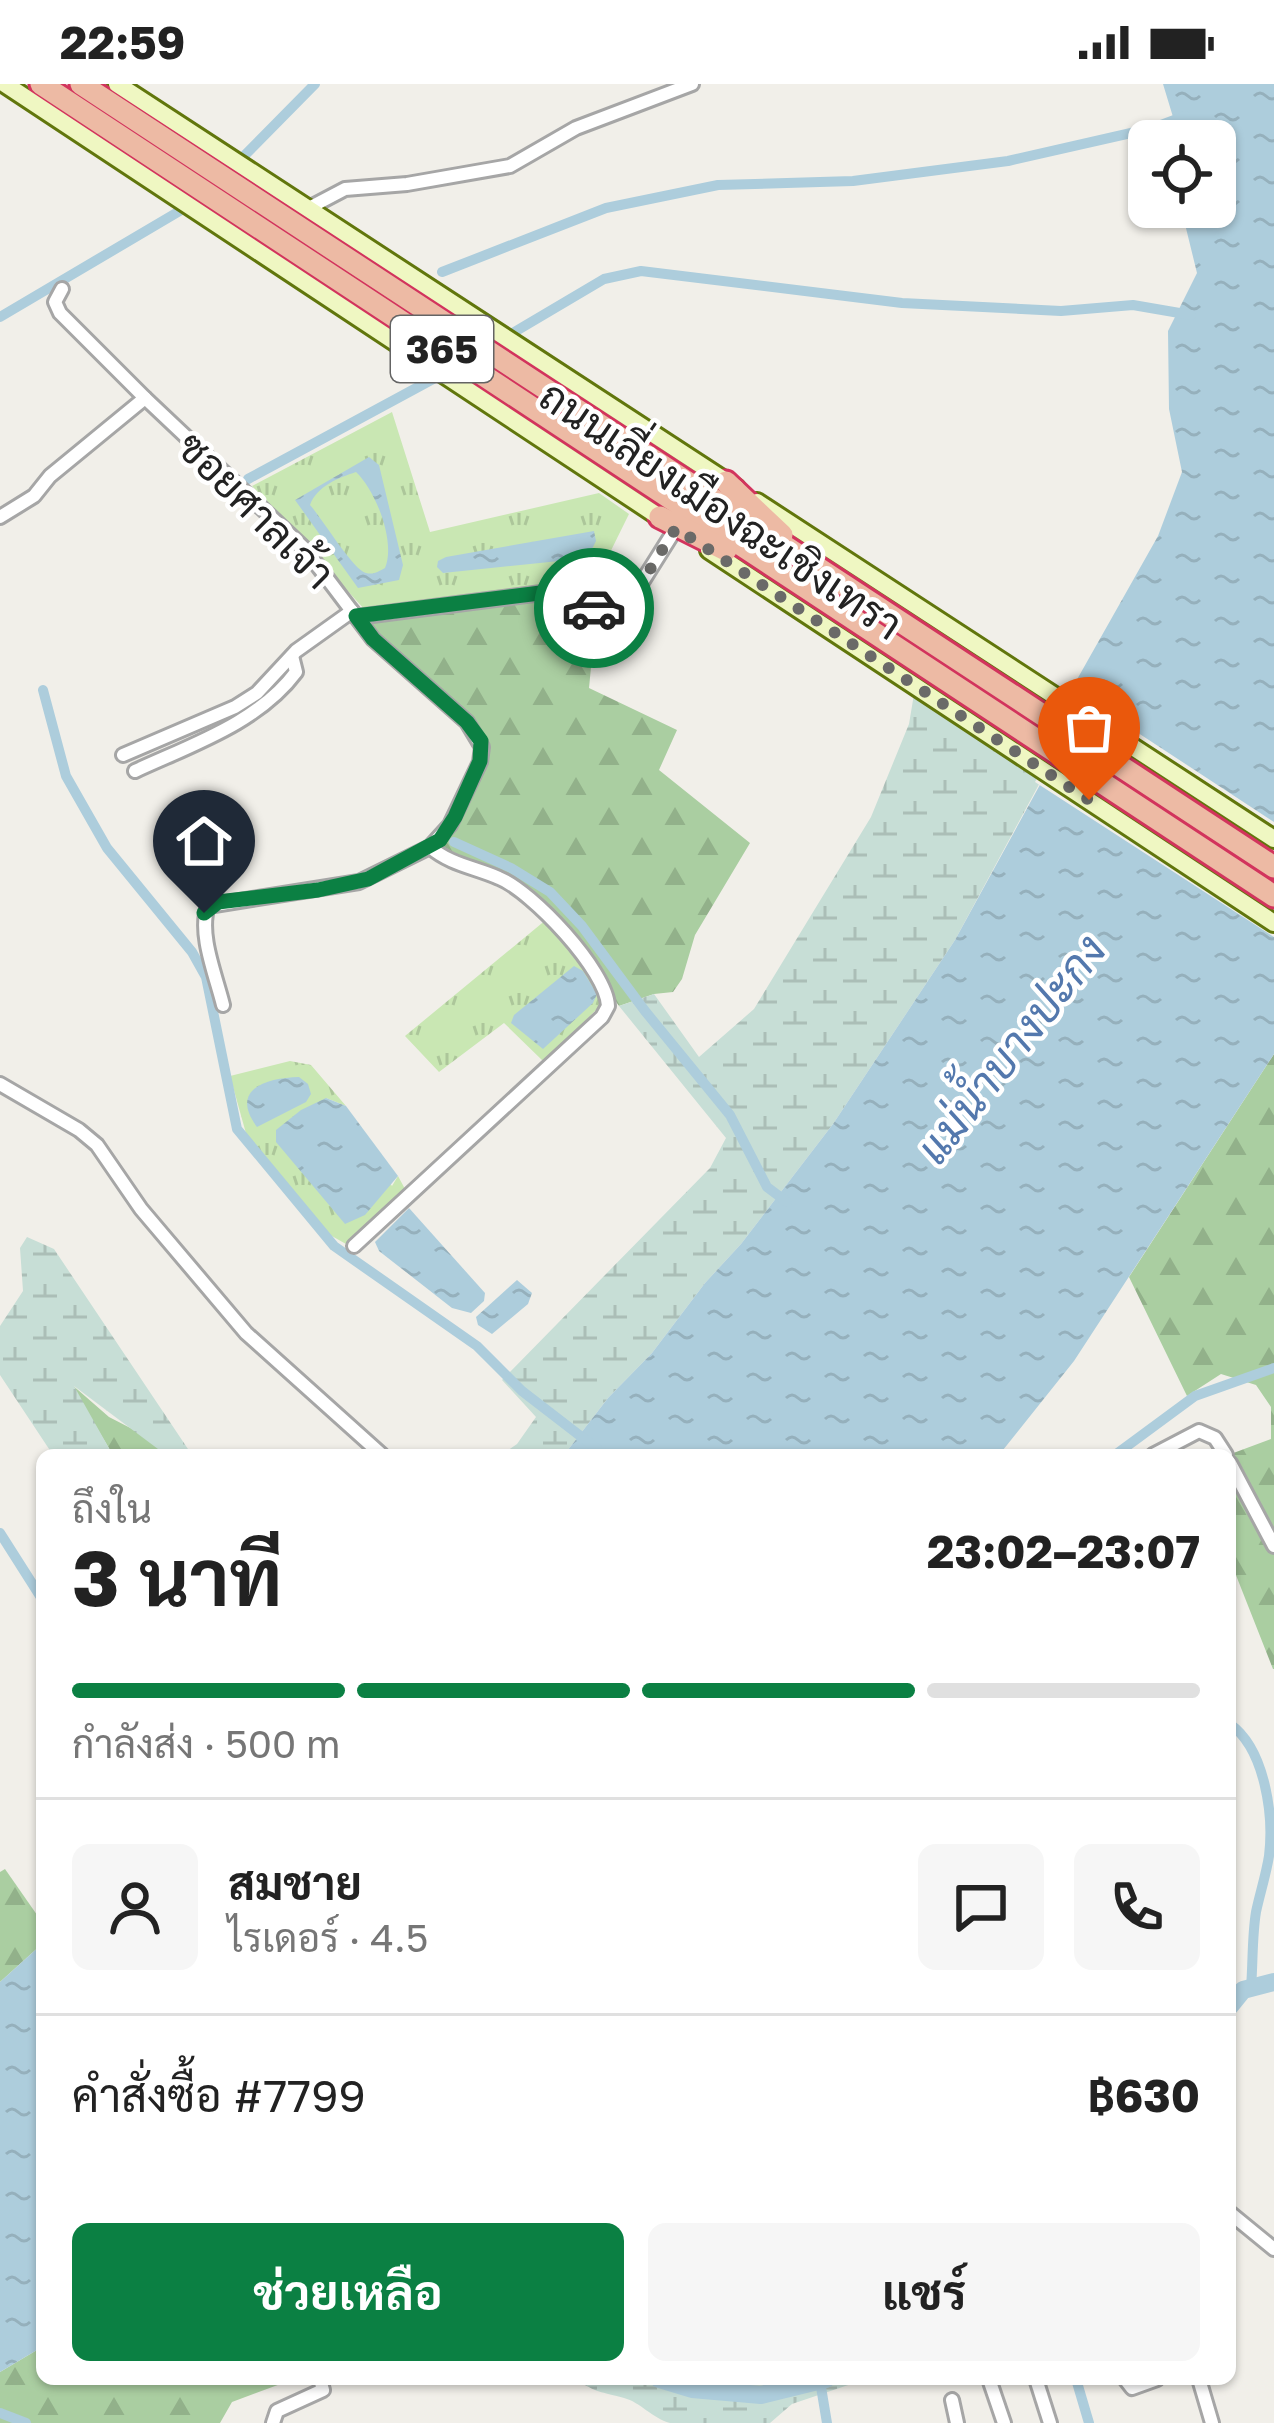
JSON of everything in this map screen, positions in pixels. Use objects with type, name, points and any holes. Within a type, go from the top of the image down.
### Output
[{"type":"highway","name":"ถนนเลี่ยงเมืองฉะเชิงเทรา","points":[[41,84],[819,584]]},
{"type":"highway","name":"ถนนเลี่ยงเมืองฉะเชิงเทรา","points":[[81,84],[819,584],[842,612],[1274,896]]},
{"type":"highway","points":[[726,482],[819,584]]},
{"type":"highway","points":[[668,523],[819,584]]},
{"type":"highway","name":"ถนนเลี่ยงเมืองฉะเชิงเทรา","points":[[842,612],[1274,867]]},
{"type":"main road","name":"ถนนเลี่ยงเมืองฉะเชิงเทรา","points":[[4,84],[668,523],[842,612],[1274,922]]},
{"type":"main road","name":"ถนนเลี่ยงเมืองฉะเชิงเทรา","points":[[117,84],[1274,839]]},
{"type":"street","points":[[307,209],[345,189],[407,184],[510,166],[576,128],[692,84]]},
{"type":"street","points":[[62,289],[55,302],[59,314],[145,398]]},
{"type":"street","name":"ซอยศาลเจ้า","points":[[0,517],[34,496],[50,476],[145,398],[305,549],[373,639],[467,722],[481,741],[480,761],[455,817],[430,847]]},
{"type":"street","points":[[123,755],[235,707],[257,693],[292,656],[354,614],[572,589],[601,615],[614,619],[622,614],[668,523]]},
{"type":"street","points":[[135,772],[246,718],[285,687],[296,672],[292,656]]},
{"type":"street","points":[[223,1005],[206,934],[208,906],[350,884],[430,847],[456,864],[497,877],[542,905],[603,988],[608,1006],[602,1017],[355,1246]]},
{"type":"street","points":[[0,1084],[98,1145],[141,1208],[246,1334],[375,1449]]},
{"type":"street","points":[[1166,1449],[1199,1432],[1215,1438],[1222,1449]]},
{"type":"street","points":[[1236,1474],[1274,1546]]},
{"type":"street","points":[[1236,2218],[1274,2249]]},
{"type":"street","points":[[273,2423],[277,2411],[322,2390],[321,2385]]},
{"type":"street","points":[[991,2385],[1004,2423]]},
{"type":"street","points":[[1038,2385],[1050,2423]]},
{"type":"street","points":[[1201,2385],[1212,2423]]},
{"type":"street","points":[[952,2400],[958,2423]]},
{"type":"green space","points":[[392,412],[430,532],[599,493],[629,514],[592,589],[365,610],[252,486]]},
{"type":"green space","points":[[570,595],[597,605],[589,688],[677,730],[659,770],[750,843],[695,935],[682,979],[673,992],[619,1006],[544,900],[442,846],[477,780],[486,741],[476,726],[370,628],[367,619]]},
{"type":"green space","points":[[917,676],[1051,762],[955,940],[833,1124],[741,1244],[569,1449],[510,1449],[536,1417],[502,1380],[710,1168],[726,1138],[619,1006],[654,994],[699,1057],[754,1009],[871,817],[909,724]]},
{"type":"green space","points":[[547,919],[598,987],[604,998],[600,1006],[544,1062],[504,1023],[439,1072],[405,1036]]},
{"type":"green space","points":[[1274,1054],[1274,1669],[1236,1575],[1236,1452],[1271,1439],[1271,1407],[1256,1385],[1221,1374],[1187,1396],[1129,1277]]},
{"type":"green space","points":[[290,1061],[311,1065],[346,1106],[326,1098],[392,1186],[398,1176],[405,1189],[346,1244],[330,1235],[247,1137],[230,1076]]},
{"type":"green space","points":[[27,1237],[54,1249],[188,1449],[158,1449],[74,1386],[109,1449],[49,1449],[0,1375],[0,1326],[23,1291],[20,1248]]},
{"type":"green space","points":[[70,1383],[109,1417],[159,1449],[109,1449]]},
{"type":"green space","points":[[5,1869],[36,1913],[36,1949],[0,1982],[0,1872]]},
{"type":"green space","points":[[36,2351],[36,2385],[278,2385],[232,2402],[220,2423],[0,2423],[0,2372]]},
{"type":"green space","points":[[585,2385],[848,2385],[792,2404],[770,2423],[670,2423],[630,2400]]},
{"type":"water","name":"แม่น้ำบางปะกง","points":[[1163,84],[1274,84],[1274,1054],[1074,1361],[1004,1449],[569,1449],[741,1244],[833,1124],[955,940],[1059,750],[1075,683],[1158,536],[1182,472],[1169,409],[1168,331],[1197,273],[1186,228],[1236,228],[1236,120],[1175,120]]},
{"type":"water","points":[[369,457],[379,465],[403,565],[399,580],[358,588],[295,500]],"holes":[[[356,472],[377,504],[388,545],[385,568],[372,573],[353,563],[310,505],[335,480]]]},
{"type":"water","points":[[594,531],[596,541],[589,555],[579,559],[443,573],[437,567],[446,557]]},
{"type":"water","points":[[574,966],[583,971],[597,994],[543,1049],[511,1023],[514,1015]]},
{"type":"water","points":[[299,1077],[311,1094],[306,1102],[257,1127],[249,1114],[249,1095],[264,1083]]},
{"type":"water","points":[[326,1098],[346,1106],[398,1176],[365,1215],[345,1224],[276,1142],[276,1130]]},
{"type":"water","points":[[409,1208],[485,1293],[484,1301],[471,1313],[452,1308],[379,1251],[375,1242]]},
{"type":"water","points":[[517,1280],[532,1293],[528,1304],[492,1334],[478,1325],[476,1317]]},
{"type":"water","points":[[36,1949],[36,2351],[0,2372],[0,1982]]},
{"type":"pier","points":[[1068,687],[1274,822],[1274,937],[1035,782],[1054,747]]},
{"type":"waterway","points":[[241,159],[315,84]]},
{"type":"waterway","points":[[442,272],[606,208],[718,185],[853,181],[1008,161],[1153,128],[1185,116]]},
{"type":"waterway","points":[[0,317],[183,209]]},
{"type":"waterway","points":[[511,334],[604,279],[641,271],[902,303],[1061,311],[1133,305],[1191,315]]},
{"type":"waterway","points":[[248,479],[433,379]]},
{"type":"waterway","points":[[43,690],[66,776],[107,848],[192,952],[206,977],[237,1129],[334,1246],[477,1346],[522,1391],[597,1449]]},
{"type":"waterway","points":[[454,842],[550,892],[582,926],[730,1115],[767,1187],[787,1202]]},
{"type":"waterway","points":[[1123,1449],[1195,1396],[1274,1368]]},
{"type":"waterway","points":[[0,1533],[36,1590]]},
{"type":"waterway","points":[[1236,1730],[1259,1766],[1270,1822],[1269,1856],[1255,1921],[1251,1988]]},
{"type":"waterway","points":[[1236,1999],[1243,1990],[1274,1982]]},
{"type":"waterway","points":[[679,2385],[761,2395],[802,2385]]},
{"type":"waterway","points":[[821,2385],[827,2423]]},
{"type":"waterway","points":[[1078,2385],[1089,2423]]},
{"type":"waterway","points":[[0,2413],[26,2423]]},
{"type":"way so far","points":[[594,608],[609,619],[622,614],[676,528],[1089,800]]},
{"type":"route","points":[[204,913],[218,902],[368,879],[440,840],[455,817],[480,761],[481,741],[467,722],[373,639],[356,616],[572,589],[594,608]]}]
